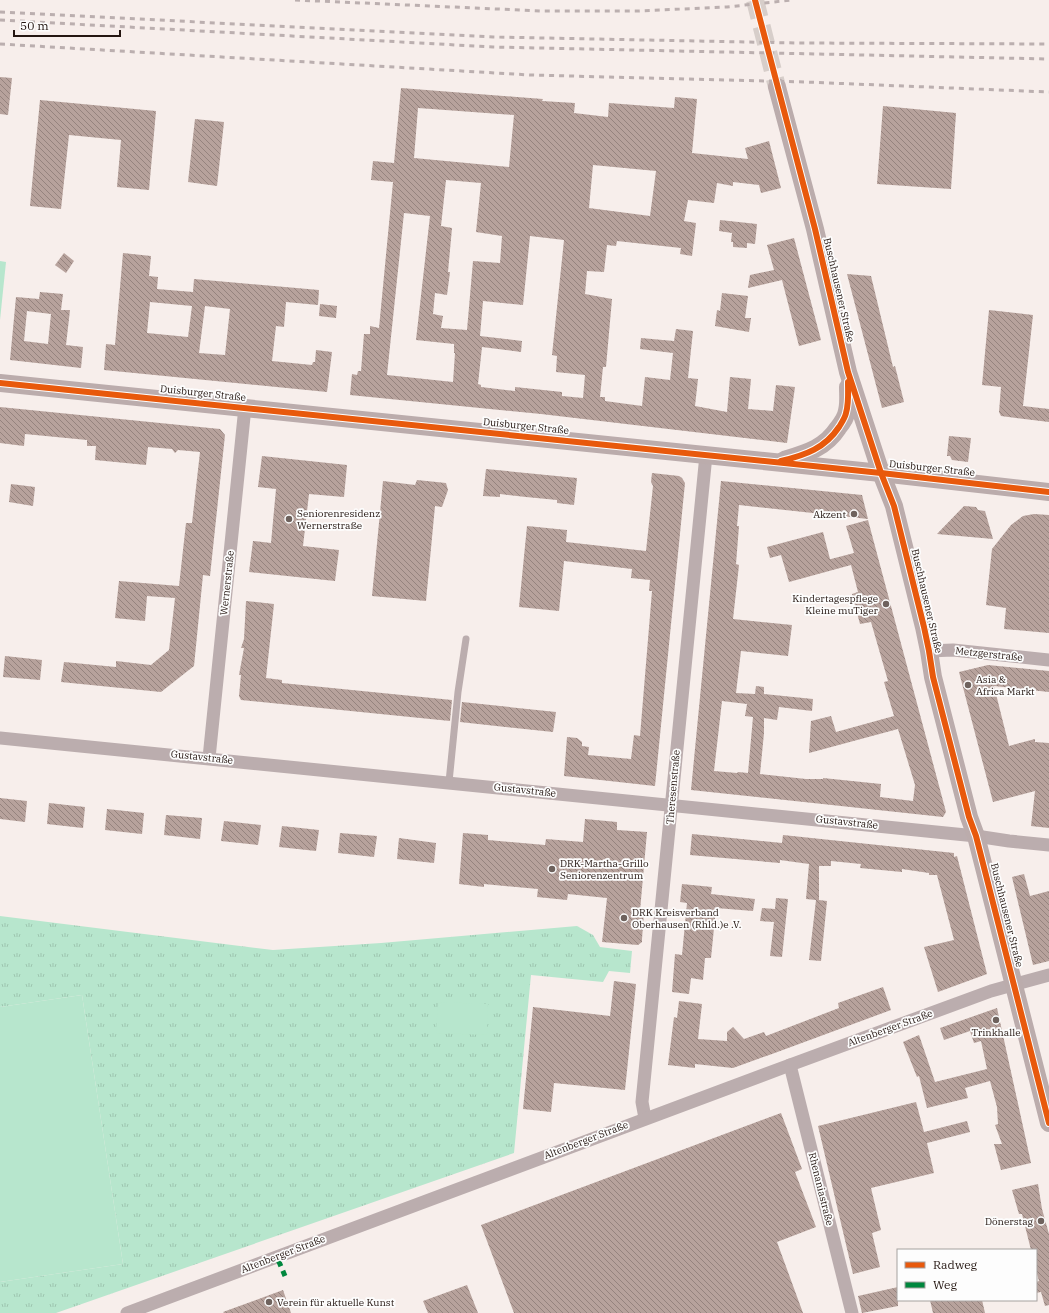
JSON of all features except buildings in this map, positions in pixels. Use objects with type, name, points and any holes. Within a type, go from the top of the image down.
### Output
[{"type":"main road","name":"Buschhausener Straße","points":[[777,87],[815,229],[848,372],[881,473],[894,506],[930,651],[933,677],[976,836],[1049,1123]]},
{"type":"main road","points":[[774,462],[804,454],[818,448],[822,446],[835,432],[847,411],[848,372]]},
{"type":"main road","name":"Duisburger Straße","points":[[0,383],[881,473],[1049,492]]},
{"type":"street","name":"Wernerstraße","points":[[209,758],[245,407]]},
{"type":"street","name":"Theresenstraße","points":[[645,1118],[642,1102],[706,455]]},
{"type":"street","name":"Metzgerstraße","points":[[930,651],[953,650],[1049,660]]},
{"type":"street","name":"Gustavstraße","points":[[0,738],[449,782],[976,836],[1049,845]]},
{"type":"street","name":"Altenberger Straße","points":[[127,1313],[645,1118],[1014,984],[1049,975]]},
{"type":"street","name":"Rhenaniastraße","points":[[790,1065],[852,1313]]},
{"type":"lane","points":[[449,782],[458,692],[466,639]]},
{"type":"green space","points":[[0,261],[6,262],[0,320]]},
{"type":"green space","points":[[0,916],[273,950],[381,943],[577,926],[593,935],[600,947],[632,951],[630,973],[609,971],[603,982],[531,975],[514,1153],[56,1313],[0,1313],[0,1282],[123,1264],[82,995],[0,1007]]},
{"type":"green space","points":[[82,995],[123,1264],[0,1282],[0,1007]]},
{"type":"green space","points":[[438,1002],[488,1004],[487,1035],[436,1033]]},
{"type":"tunnel","points":[[755,0],[777,87]]},
{"type":"railway","points":[[295,0],[542,11],[638,11],[727,7],[792,0]]},
{"type":"railway","points":[[0,12],[493,37],[798,43],[1049,44]]},
{"type":"railway","points":[[0,20],[493,47],[1049,59]]},
{"type":"railway","points":[[0,44],[530,75],[805,82],[1049,92]]},
{"type":"marked path","points":[[277,1257],[285,1276]]},
{"type":"cycle path","points":[[755,0],[815,229],[848,372],[881,473],[894,506],[924,627],[933,677],[969,817],[976,836],[1049,1123]]},
{"type":"cycle path","points":[[781,461],[814,450],[834,434],[846,415],[848,382]]},
{"type":"cycle path","points":[[0,383],[881,473],[1049,492]]},
{"type":"place","name":"Akzent","points":[[854,514]]},
{"type":"place","name":"Seniorenresidenz Wernerstraße","points":[[289,519]]},
{"type":"place","name":"Kindertagespflege Kleine muTiger","points":[[886,604]]},
{"type":"place","name":"Asia & Africa Markt","points":[[968,685]]},
{"type":"place","name":"DRK-Martha-Grillo Seniorenzentrum","points":[[552,869]]},
{"type":"place","name":"DRK Kreisverband Oberhausen (Rhld.)e .V.","points":[[624,918]]},
{"type":"place","name":"Trinkhalle","points":[[996,1020]]},
{"type":"place","name":"Dönerstag","points":[[1041,1221]]},
{"type":"place","name":"Verein für aktuelle Kunst","points":[[269,1302]]}]
